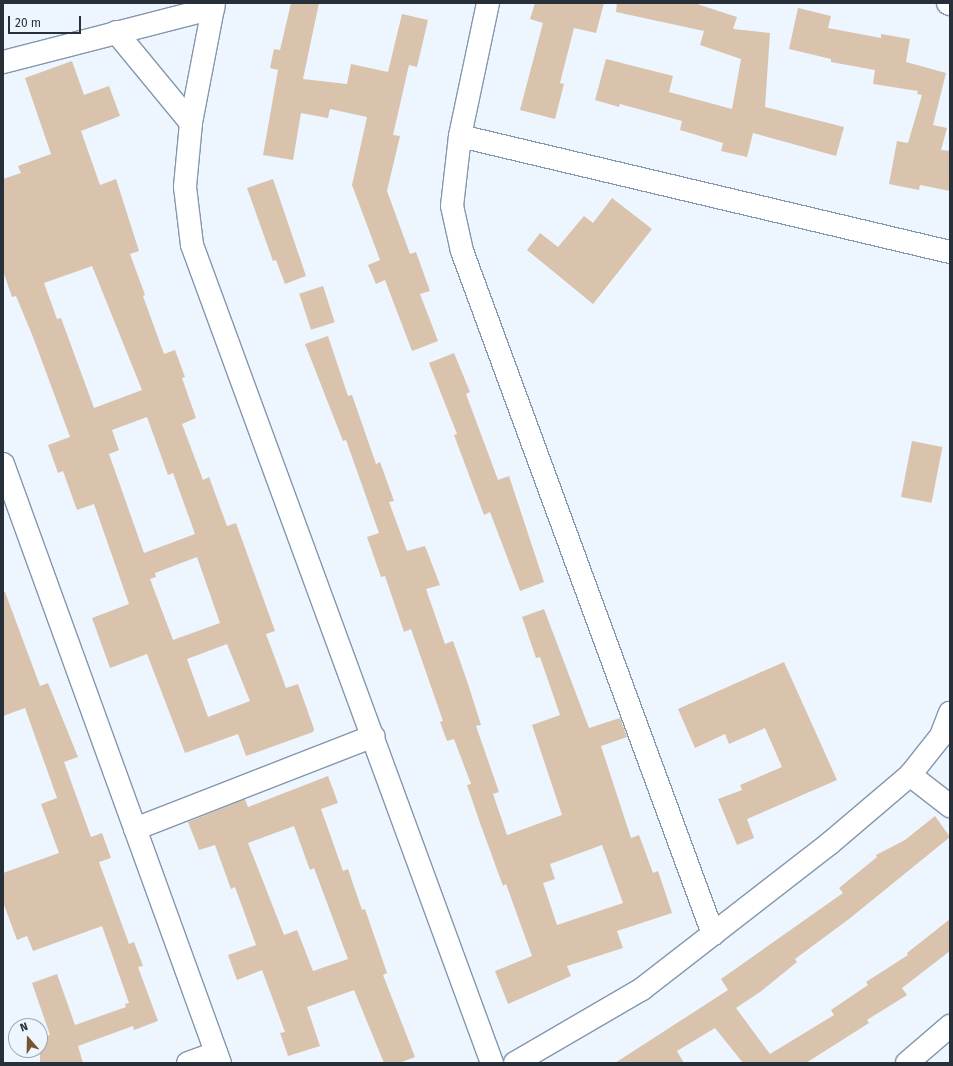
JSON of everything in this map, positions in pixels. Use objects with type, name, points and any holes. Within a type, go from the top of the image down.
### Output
[{"type":"street","points":[[488,3],[460,136],[452,206],[462,251],[714,934]]},
{"type":"street","points":[[3,62],[213,6],[191,123],[185,187],[192,245],[492,1063]]},
{"type":"street","points":[[116,32],[191,123]]},
{"type":"street","points":[[460,136],[950,252]]},
{"type":"street","points":[[3,464],[218,1058],[188,1063]]},
{"type":"street","points":[[515,1063],[642,989],[829,844],[910,775],[941,736],[950,713]]},
{"type":"street","points":[[135,829],[373,736]]},
{"type":"street","points":[[910,775],[950,806]]},
{"type":"street","points":[[907,1063],[950,1026]]},
{"type":"building","points":[[291,3],[319,3],[303,79],[347,84],[351,64],[388,72],[402,14],[428,20],[417,67],[409,65],[393,135],[400,136],[387,191],[410,254],[416,252],[430,291],[420,294],[438,341],[412,351],[385,280],[376,284],[368,265],[380,260],[352,185],[367,117],[330,109],[328,118],[301,113],[293,160],[263,155],[278,70],[270,68],[274,49],[280,50]]},
{"type":"building","points":[[535,3],[604,3],[596,33],[574,28],[560,83],[564,84],[555,119],[520,110],[543,23],[530,19]]},
{"type":"building","points":[[617,3],[694,3],[737,17],[733,29],[770,33],[765,107],[844,127],[836,156],[753,133],[747,157],[721,151],[723,143],[680,130],[682,121],[620,104],[619,107],[595,100],[606,59],[673,76],[669,92],[732,109],[741,59],[700,45],[704,31],[616,12]]},
{"type":"building","points":[[798,8],[831,16],[828,28],[881,38],[881,34],[910,39],[906,62],[946,73],[933,125],[947,128],[941,150],[950,151],[950,191],[920,185],[919,190],[889,184],[897,141],[908,143],[922,95],[917,94],[918,91],[873,84],[875,70],[831,62],[831,59],[789,49]]},
{"type":"building","points":[[72,61],[84,95],[109,86],[120,116],[81,131],[100,185],[116,179],[139,251],[130,254],[145,295],[143,296],[164,354],[175,350],[185,377],[182,378],[196,418],[182,424],[203,480],[209,477],[227,526],[236,523],[275,631],[266,634],[286,688],[298,684],[314,729],[313,732],[246,756],[238,734],[185,753],[147,654],[110,668],[92,618],[129,604],[94,504],[77,510],[63,471],[58,473],[48,445],[70,437],[33,337],[16,296],[12,297],[3,271],[3,179],[21,173],[18,166],[51,154],[25,78]],"holes":[[[92,266],[142,390],[94,408],[61,318],[57,319],[44,283]],[[147,417],[168,475],[173,473],[195,534],[144,553],[109,454],[119,450],[112,430]],[[197,557],[220,623],[173,640],[150,579],[156,577],[155,573]],[[227,644],[250,701],[208,717],[187,659]]]},
{"type":"building","points":[[273,179],[306,276],[285,284],[276,260],[273,261],[247,188]]},
{"type":"building","points":[[612,198],[652,229],[593,304],[527,250],[540,233],[558,247],[584,216],[593,223]]},
{"type":"building","points":[[323,286],[335,322],[311,330],[299,294]]},
{"type":"building","points":[[328,336],[348,396],[352,395],[376,464],[380,462],[394,501],[389,502],[407,551],[425,546],[440,585],[426,589],[445,644],[453,641],[468,684],[481,725],[476,726],[499,792],[493,794],[507,835],[562,815],[532,725],[560,715],[540,657],[536,658],[522,617],[544,609],[589,728],[620,718],[627,737],[601,746],[631,838],[639,835],[653,873],[658,871],[672,913],[617,931],[623,948],[567,966],[571,976],[508,1004],[495,971],[532,956],[506,884],[503,886],[480,823],[467,785],[471,784],[454,739],[447,741],[440,722],[443,721],[411,629],[404,632],[385,576],[381,577],[367,537],[379,533],[346,440],[343,441],[305,344]],"holes":[[[602,845],[623,903],[557,925],[543,883],[555,879],[550,864]]]},
{"type":"building","points":[[454,353],[470,392],[466,394],[498,480],[509,476],[544,582],[520,591],[490,512],[484,515],[454,435],[457,434],[429,363]]},
{"type":"building","points":[[912,441],[942,447],[932,503],[901,497]]},
{"type":"building","points":[[3,592],[5,592],[40,686],[48,683],[78,757],[64,762],[91,837],[102,833],[111,858],[99,862],[129,944],[134,942],[143,966],[138,967],[158,1021],[134,1030],[133,1026],[78,1046],[83,1063],[40,1063],[40,1058],[48,1058],[48,1036],[50,1035],[48,1029],[48,1018],[44,1018],[32,983],[57,974],[75,1025],[126,1007],[125,1004],[129,1003],[102,926],[33,951],[27,936],[17,940],[3,902],[3,873],[59,853],[41,804],[57,798],[25,708],[3,716]]},
{"type":"building","points":[[784,662],[837,780],[747,819],[754,838],[737,845],[718,799],[742,790],[740,785],[782,767],[765,728],[729,744],[725,734],[695,748],[678,709]]},
{"type":"building","points":[[328,776],[338,803],[321,809],[343,871],[348,869],[362,910],[365,909],[387,973],[383,975],[415,1057],[399,1063],[384,1063],[354,990],[307,1007],[320,1046],[288,1056],[280,1033],[285,1032],[262,970],[237,980],[228,955],[256,945],[235,887],[231,889],[215,845],[199,850],[188,822],[245,799],[248,807]],"holes":[[[294,826],[310,870],[314,868],[348,959],[313,971],[297,930],[284,935],[248,843]]]},
{"type":"building","points":[[935,816],[950,837],[849,919],[795,959],[797,962],[760,992],[736,1008],[770,1054],[834,1015],[831,1010],[868,985],[866,982],[908,955],[907,953],[950,919],[950,951],[902,988],[907,995],[867,1020],[869,1023],[806,1063],[743,1063],[715,1028],[677,1051],[684,1063],[615,1063],[728,990],[721,979],[843,893],[839,888],[877,857],[876,855],[905,840]]}]
